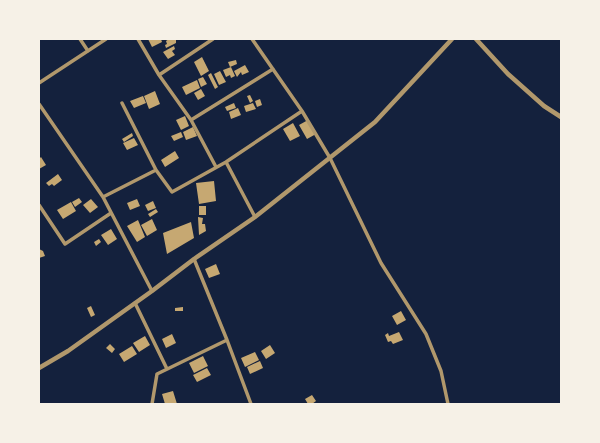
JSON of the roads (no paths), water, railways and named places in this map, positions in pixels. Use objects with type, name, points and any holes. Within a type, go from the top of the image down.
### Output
[{"type":"street","points":[[80,39],[88,51]]},
{"type":"street","points":[[39,83],[106,39]]},
{"type":"street","points":[[138,39],[159,75],[191,120],[216,167]]},
{"type":"street","points":[[159,75],[213,39]]},
{"type":"street","points":[[252,39],[302,111],[330,158],[381,263],[426,334],[441,371],[448,404]]},
{"type":"street","points":[[39,368],[68,351],[194,259],[255,217],[330,158],[375,122],[452,39]]},
{"type":"street","points":[[476,39],[508,74],[544,106],[561,117]]},
{"type":"street","points":[[191,120],[273,69]]},
{"type":"street","points":[[122,103],[156,170],[172,192],[226,162],[302,111]]},
{"type":"street","points":[[39,104],[102,197],[152,291]]},
{"type":"street","points":[[226,162],[255,217]]},
{"type":"street","points":[[102,197],[156,170]]},
{"type":"street","points":[[39,205],[65,244],[111,213]]},
{"type":"street","points":[[194,259],[251,404]]},
{"type":"street","points":[[135,303],[167,369]]},
{"type":"street","points":[[152,404],[157,374],[227,340]]}]
